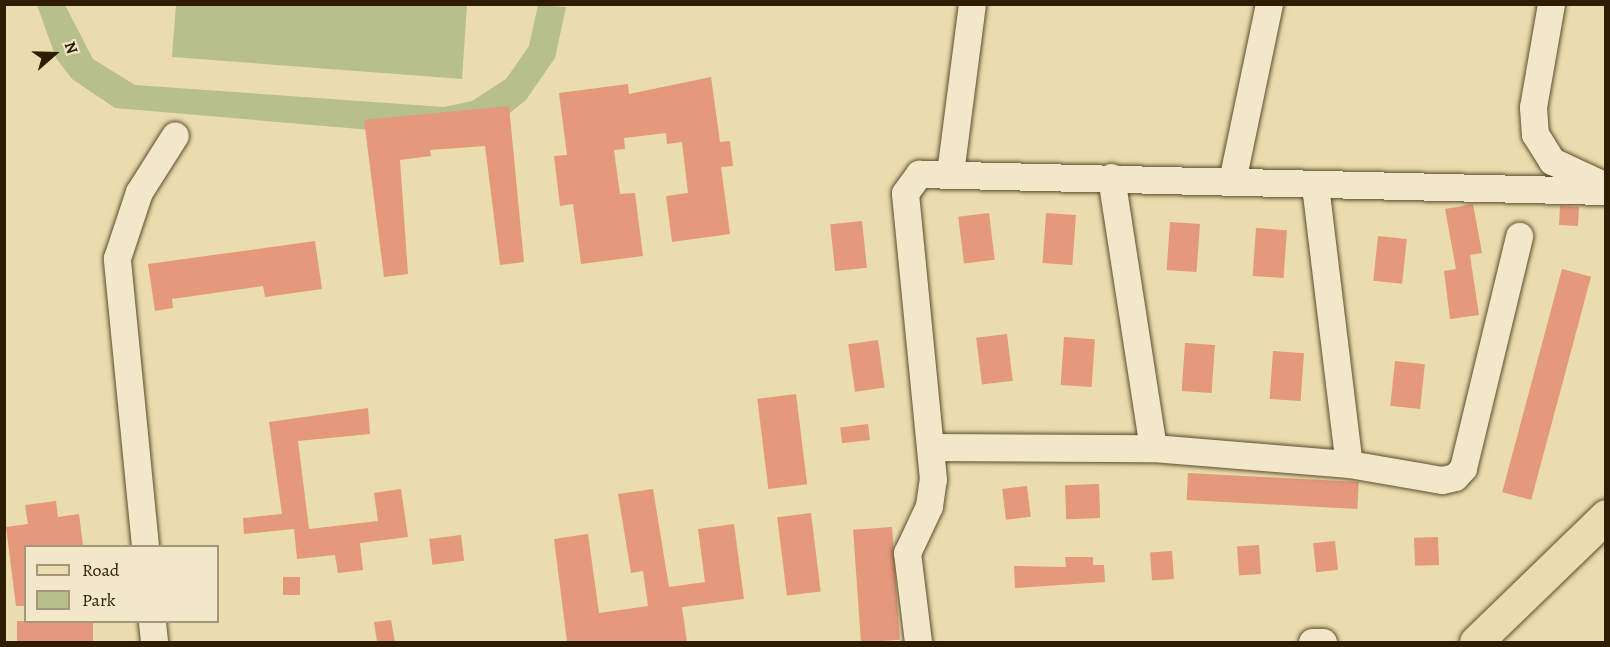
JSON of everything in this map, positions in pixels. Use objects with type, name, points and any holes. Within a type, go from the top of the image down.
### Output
[{"type":"main road","points":[[1476,642],[1605,516]]},
{"type":"street","points":[[950,173],[972,4]]},
{"type":"street","points":[[1232,181],[1269,4]]},
{"type":"street","points":[[1551,4],[1533,107],[1535,134],[1552,160],[1605,185]]},
{"type":"street","points":[[145,545],[117,258],[139,192],[175,135]]},
{"type":"street","points":[[918,642],[907,553],[932,493],[930,447],[905,193],[919,174],[1605,191]]},
{"type":"street","points":[[1111,177],[1153,448]]},
{"type":"street","points":[[1315,185],[1349,464]]},
{"type":"street","points":[[930,447],[1153,448],[1349,464],[1442,480],[1463,468],[1519,236]]},
{"type":"street","points":[[152,623],[154,642]]},
{"type":"street","points":[[1312,642],[1323,642]]},
{"type":"green space","points":[[37,5],[65,5],[93,59],[135,85],[444,107],[472,101],[506,79],[529,46],[538,5],[566,7],[555,58],[526,100],[506,116],[442,136],[115,108],[72,79],[56,58]]},
{"type":"green space","points":[[176,5],[467,5],[462,79],[172,57]]},
{"type":"building","points":[[711,77],[720,142],[730,141],[733,166],[721,167],[730,234],[672,242],[666,196],[688,193],[682,142],[667,144],[666,133],[624,138],[625,149],[614,150],[620,194],[635,193],[643,256],[581,264],[573,204],[560,206],[554,156],[567,155],[559,93],[628,84],[629,94]]},
{"type":"building","points":[[509,106],[524,262],[500,265],[485,146],[430,150],[431,156],[400,160],[408,274],[384,277],[364,120]]},
{"type":"building","points":[[1473,204],[1482,253],[1470,255],[1479,315],[1450,319],[1444,271],[1456,269],[1445,209]]},
{"type":"building","points":[[1560,206],[1579,207],[1578,226],[1559,225]]},
{"type":"building","points":[[989,213],[995,260],[964,263],[958,217]]},
{"type":"building","points":[[1046,213],[1076,215],[1072,265],[1043,263]]},
{"type":"building","points":[[862,221],[867,268],[835,271],[830,224]]},
{"type":"building","points":[[1170,222],[1200,224],[1197,272],[1167,270]]},
{"type":"building","points":[[1256,228],[1287,230],[1284,278],[1253,276]]},
{"type":"building","points":[[1378,236],[1407,239],[1402,284],[1373,281]]},
{"type":"building","points":[[315,241],[322,289],[265,297],[263,286],[172,299],[173,308],[155,311],[148,264]]},
{"type":"building","points":[[1562,269],[1591,277],[1531,500],[1502,492]]},
{"type":"building","points":[[1007,334],[1013,381],[982,384],[976,338]]},
{"type":"building","points":[[1064,337],[1095,339],[1092,387],[1061,385]]},
{"type":"building","points":[[878,340],[885,388],[855,392],[848,344]]},
{"type":"building","points":[[1185,343],[1215,345],[1212,393],[1182,391]]},
{"type":"building","points":[[1273,351],[1304,353],[1301,401],[1270,399]]},
{"type":"building","points":[[1395,361],[1425,364],[1420,409],[1390,406]]},
{"type":"building","points":[[796,394],[807,484],[768,489],[757,399]]},
{"type":"building","points":[[368,408],[370,434],[298,441],[309,529],[378,521],[374,493],[401,489],[408,537],[360,543],[363,570],[338,573],[335,555],[297,559],[294,529],[244,534],[243,518],[282,514],[269,422]]},
{"type":"building","points":[[868,424],[870,440],[842,443],[840,427]]},
{"type":"building","points":[[1188,473],[1359,482],[1357,509],[1187,500]]},
{"type":"building","points":[[1099,484],[1100,518],[1066,519],[1065,485]]},
{"type":"building","points":[[1027,486],[1031,517],[1006,520],[1002,489]]},
{"type":"building","points":[[653,489],[669,587],[705,582],[698,529],[734,524],[744,599],[682,607],[687,642],[567,642],[554,539],[588,534],[599,613],[648,606],[643,571],[631,573],[618,494]]},
{"type":"building","points":[[56,501],[58,517],[79,514],[83,545],[24,545],[24,606],[16,606],[6,527],[28,524],[25,505]]},
{"type":"building","points":[[811,513],[821,591],[787,596],[777,517]]},
{"type":"building","points":[[892,527],[900,640],[861,642],[853,530]]},
{"type":"building","points":[[461,535],[464,561],[432,565],[429,539]]},
{"type":"building","points":[[1438,537],[1439,565],[1415,566],[1414,538]]},
{"type":"building","points":[[1335,541],[1338,570],[1316,572],[1313,543]]},
{"type":"building","points":[[1259,545],[1261,574],[1239,575],[1237,547]]},
{"type":"building","points":[[1172,551],[1174,579],[1152,580],[1150,553]]},
{"type":"building","points":[[1065,557],[1093,557],[1093,565],[1104,565],[1105,582],[1015,588],[1014,566],[1066,567]]},
{"type":"building","points":[[283,577],[300,577],[300,595],[283,595]]},
{"type":"building","points":[[391,620],[395,642],[377,642],[374,622]]},
{"type":"building","points":[[17,621],[24,621],[24,623],[93,623],[93,642],[17,642]]}]
